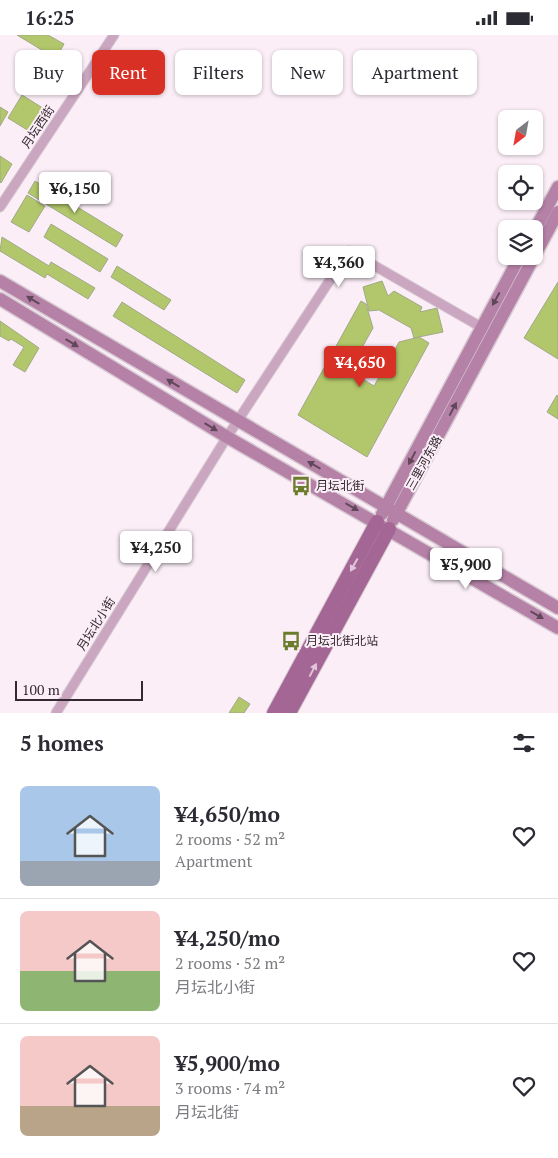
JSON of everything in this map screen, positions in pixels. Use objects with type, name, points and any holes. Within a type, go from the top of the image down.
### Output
[{"type":"main road","points":[[540,220],[558,187]]},
{"type":"main road","name":"三里河东路","points":[[391,510],[558,212]]},
{"type":"main road","name":"三里河东路","points":[[289,713],[481,327],[515,265]]},
{"type":"main road","points":[[0,281],[558,608]]},
{"type":"main road","points":[[0,299],[227,437],[558,628]]},
{"type":"main road","name":"三里河东路","points":[[274,713],[383,526]]},
{"type":"street","name":"月坛西街","points":[[0,207],[114,35]]},
{"type":"street","name":"月坛北小街","points":[[56,713],[227,437],[349,251],[481,327]]},
{"type":"building","points":[[17,35],[48,35],[64,44],[61,50],[42,50]]},
{"type":"building","points":[[22,95],[46,110],[32,133],[8,118]]},
{"type":"building","points":[[0,107],[8,112],[0,126]]},
{"type":"building","points":[[0,156],[12,164],[1,183],[0,182]]},
{"type":"building","points":[[35,181],[123,235],[116,247],[28,193]]},
{"type":"building","points":[[27,195],[45,206],[29,232],[11,222]]},
{"type":"building","points":[[51,224],[108,259],[100,272],[44,237]]},
{"type":"building","points":[[2,237],[49,266],[51,262],[95,288],[88,299],[47,274],[45,278],[0,251]]},
{"type":"building","points":[[117,266],[171,300],[164,310],[111,277]]},
{"type":"building","points":[[382,281],[388,296],[394,291],[422,307],[420,312],[437,308],[443,332],[414,338],[411,328],[379,310],[369,311],[363,287]]},
{"type":"building","points":[[558,282],[558,359],[524,338]]},
{"type":"building","points":[[361,301],[366,304],[373,328],[349,371],[374,386],[399,342],[419,337],[429,343],[367,457],[298,415]]},
{"type":"building","points":[[122,302],[245,380],[237,393],[113,316]]},
{"type":"building","points":[[0,321],[39,348],[25,372],[13,365],[24,347],[11,339],[9,341],[0,336]]},
{"type":"building","points":[[558,396],[558,419],[547,412]]},
{"type":"building","points":[[239,697],[250,704],[244,713],[229,713]]},
{"type":"place","name":"月坛北街","points":[[301,486]]},
{"type":"place","name":"月坛北街北站","points":[[291,641]]}]
